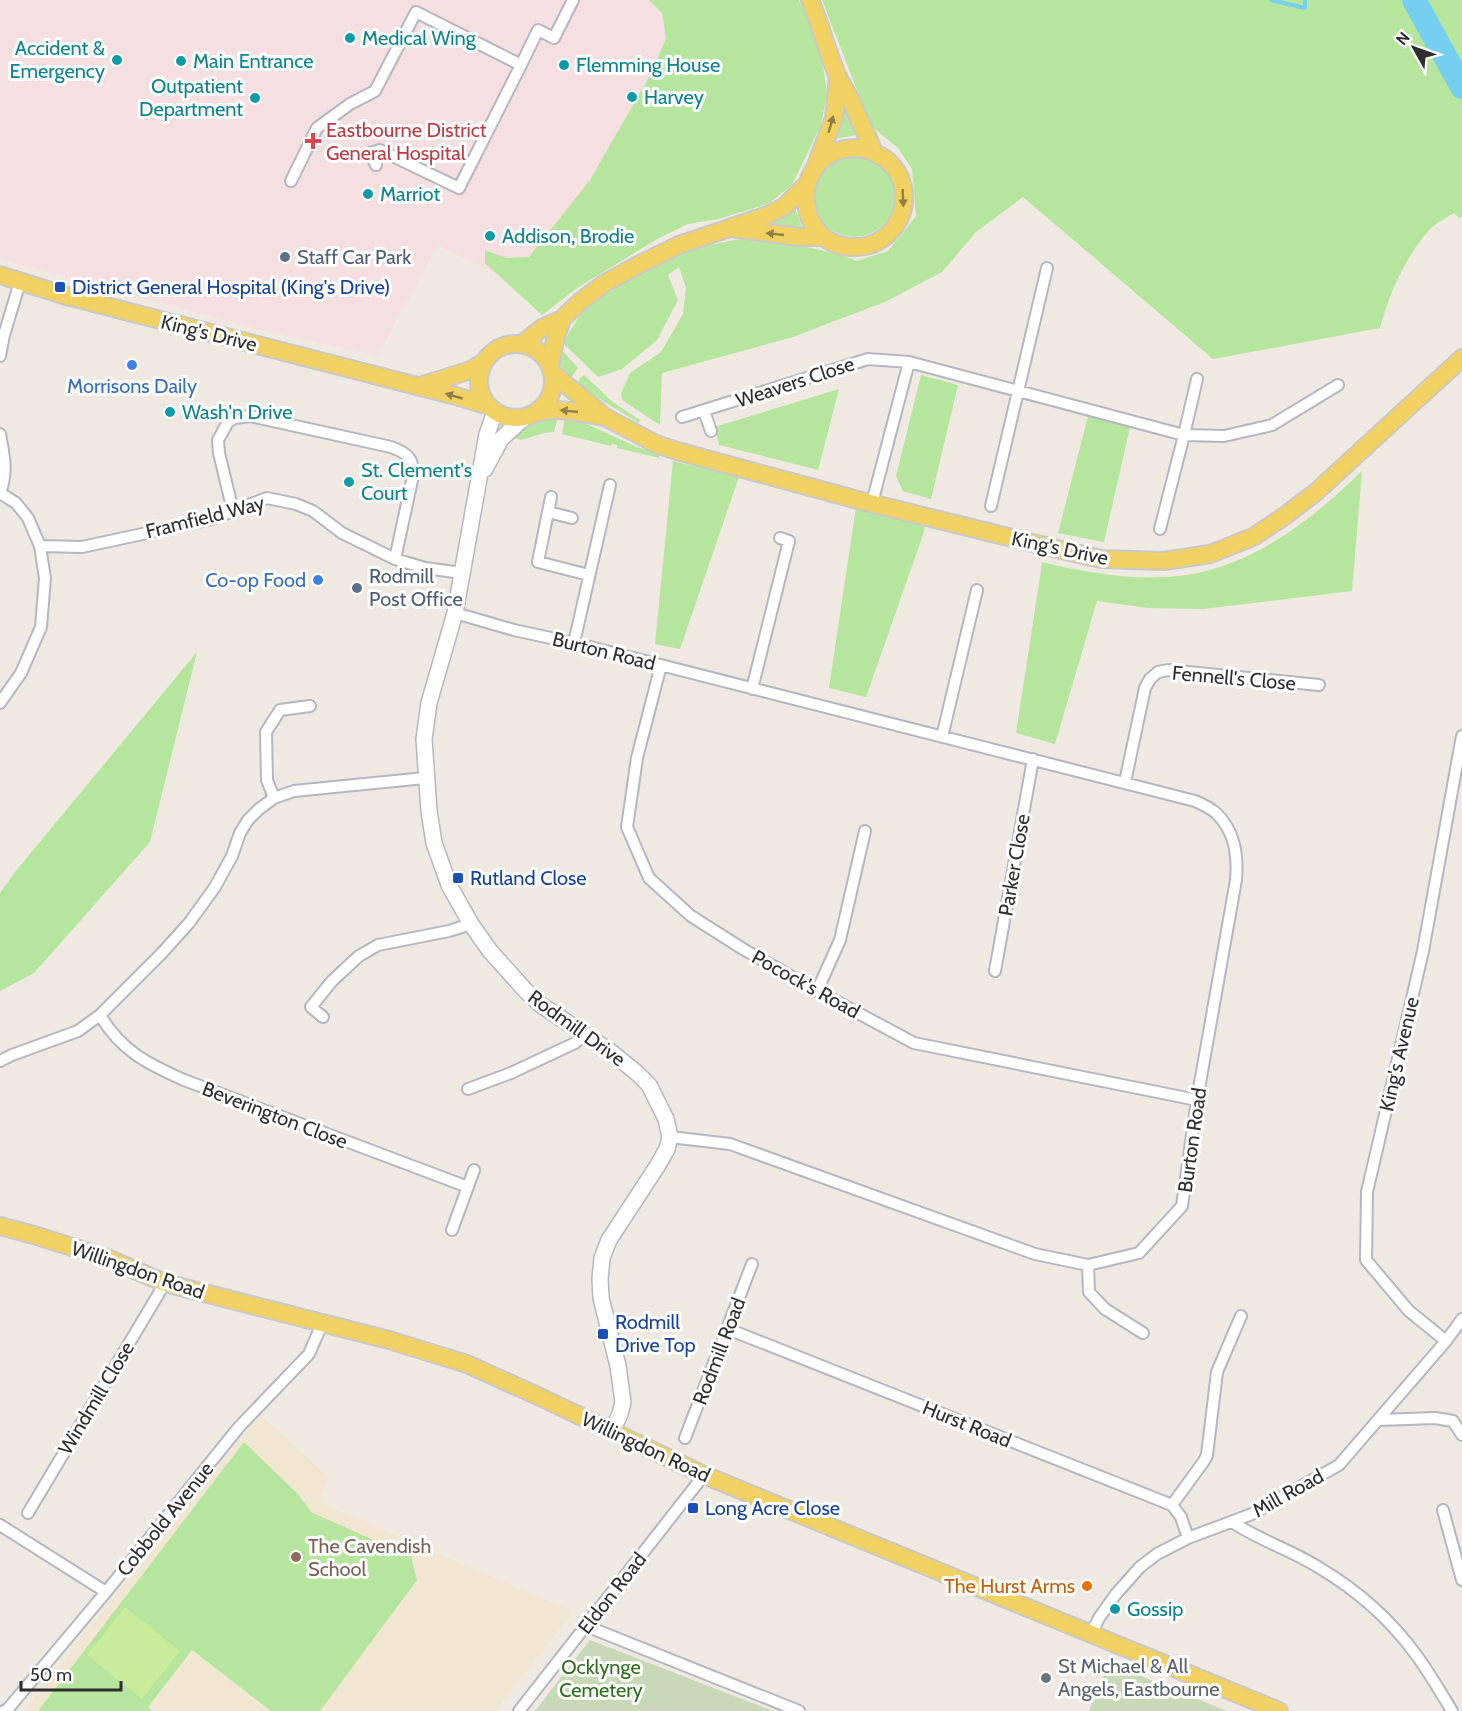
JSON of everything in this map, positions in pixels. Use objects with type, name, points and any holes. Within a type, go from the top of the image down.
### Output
[{"type":"main road","points":[[810,0],[838,76],[874,152]]},
{"type":"main road","points":[[522,344],[542,328],[562,320],[605,283],[640,264],[678,245],[768,215],[785,206],[811,177],[826,157],[841,150],[858,148],[874,152],[888,161],[899,174],[904,191],[904,208],[898,224],[886,237],[872,245],[855,248],[838,245],[823,237],[813,226],[807,213],[805,198],[811,177],[834,118],[838,76]]},
{"type":"main road","points":[[728,228],[800,237],[823,237]]},
{"type":"main road","name":"King's Drive","points":[[0,275],[63,295],[419,386],[492,409]]},
{"type":"main road","points":[[551,370],[555,340],[562,320]]},
{"type":"main road","points":[[419,386],[471,370],[499,348],[522,344],[534,349],[544,357],[551,370],[552,392],[548,401],[529,416],[513,418],[492,409],[484,401],[480,389],[479,375],[484,362]]},
{"type":"main road","name":"King's Drive","points":[[551,370],[605,417],[656,444],[677,451],[872,503],[1101,559],[1164,561],[1210,554],[1253,537],[1309,498],[1462,358]]},
{"type":"main road","name":"King's Drive","points":[[529,416],[541,411],[566,410],[605,417]]},
{"type":"main road","name":"Willingdon Road","points":[[0,1226],[107,1258],[165,1283],[389,1340],[467,1364],[704,1475],[1279,1711]]},
{"type":"street","points":[[376,165],[370,153],[380,150],[459,188],[538,30],[554,38],[573,0]]},
{"type":"street","points":[[291,181],[317,128],[350,104],[375,91],[416,12],[521,65]]},
{"type":"street","points":[[991,506],[1047,268]]},
{"type":"street","points":[[0,356],[20,282]]},
{"type":"street","name":"Weavers Close","points":[[682,417],[867,359],[909,362],[1184,435],[1224,436],[1272,425],[1338,385]]},
{"type":"street","points":[[872,503],[909,362]]},
{"type":"street","points":[[1160,529],[1197,379]]},
{"type":"street","name":"Rodmill Drive","points":[[492,409],[455,613],[429,703],[424,740],[425,778],[434,843],[449,885],[489,951],[541,1005],[611,1052],[649,1085],[666,1119],[670,1137]]},
{"type":"street","points":[[704,411],[711,431]]},
{"type":"street","points":[[233,511],[218,440],[228,423],[235,418],[250,416],[391,447],[403,452],[413,466],[413,476],[395,559]]},
{"type":"street","name":"Rodmill Drive","points":[[479,479],[501,439],[529,416]]},
{"type":"street","points":[[0,434],[6,470],[0,493],[16,503],[28,518],[40,546],[45,578],[41,627],[21,673],[0,703]]},
{"type":"street","points":[[574,643],[610,485]]},
{"type":"street","points":[[551,497],[536,566],[589,575]]},
{"type":"street","name":"Framfield Way","points":[[40,546],[82,547],[212,519],[267,498],[296,504],[314,511],[352,539],[395,559],[425,568],[462,573]]},
{"type":"street","points":[[548,512],[573,518]]},
{"type":"street","points":[[752,689],[789,541],[780,538]]},
{"type":"street","points":[[942,737],[977,590]]},
{"type":"street","name":"Burton Road","points":[[455,613],[514,630],[574,643],[1195,801],[1215,812],[1226,825],[1234,842],[1238,860],[1236,880],[1197,1100],[1182,1206],[1139,1253],[1088,1265],[1035,1254],[730,1144],[670,1137]]},
{"type":"street","name":"Pocock's Road","points":[[661,665],[637,759],[627,827],[649,878],[691,916],[743,949],[914,1043],[1197,1100]]},
{"type":"street","name":"Fennell's Close","points":[[1125,782],[1145,688],[1150,678],[1158,672],[1168,670],[1219,674],[1319,685]]},
{"type":"street","points":[[274,798],[267,780],[266,732],[280,710],[310,706]]},
{"type":"street","name":"King's Avenue","points":[[1446,1341],[1409,1311],[1366,1260],[1367,1192],[1423,951],[1462,736]]},
{"type":"street","name":"Parker Close","points":[[995,971],[1033,759]]},
{"type":"street","points":[[0,1061],[78,1031],[100,1016],[189,923],[215,887],[248,820],[274,798],[294,791],[425,778]]},
{"type":"street","points":[[817,991],[840,940],[865,831]]},
{"type":"street","points":[[323,1017],[311,1007],[332,981],[359,956],[378,945],[449,931],[471,924]]},
{"type":"street","name":"Beverington Close","points":[[100,1016],[130,1051],[155,1067],[267,1112],[468,1187]]},
{"type":"street","points":[[468,1089],[511,1073],[575,1043],[584,1034]]},
{"type":"street","points":[[612,1431],[623,1402],[618,1366],[601,1298],[602,1258],[609,1240],[667,1149],[670,1137]]},
{"type":"street","points":[[452,1230],[474,1170]]},
{"type":"street","name":"Rodmill Road","points":[[685,1438],[752,1264]]},
{"type":"street","points":[[1088,1265],[1089,1292],[1105,1309],[1143,1333]]},
{"type":"street","name":"Windmill Close","points":[[28,1514],[165,1283]]},
{"type":"street","points":[[1188,1538],[1181,1517],[1173,1505],[1207,1455],[1217,1372],[1241,1316]]},
{"type":"street","name":"Mill Road","points":[[1091,1634],[1116,1594],[1140,1567],[1157,1554],[1188,1538],[1252,1514],[1339,1466],[1446,1341],[1462,1319]]},
{"type":"street","name":"Cobbold Avenue","points":[[4,1711],[106,1592],[239,1427],[309,1354],[322,1324]]},
{"type":"street","name":"Hurst Road","points":[[728,1329],[1173,1505]]},
{"type":"street","points":[[1378,1419],[1435,1418],[1453,1421],[1462,1435]]},
{"type":"street","name":"Eldon Road","points":[[519,1711],[704,1475]]},
{"type":"street","points":[[1443,1510],[1462,1580]]},
{"type":"street","points":[[1232,1522],[1245,1531],[1318,1567],[1357,1593],[1388,1622],[1418,1656],[1452,1711]]},
{"type":"street","points":[[0,1525],[106,1592]]},
{"type":"street","points":[[586,1626],[799,1711]]},
{"type":"shaded area","name":"Eastbourne District General Hospital","points":[[0,0],[700,0],[538,276],[511,280],[437,245],[378,356],[258,329],[0,259]]},
{"type":"shaded area","name":"The Cavendish School","points":[[261,1415],[328,1477],[319,1502],[573,1612],[495,1711],[23,1711],[234,1447]]},
{"type":"green space","points":[[649,0],[799,0],[815,36],[824,72],[827,94],[821,125],[792,185],[768,204],[718,219],[688,224],[659,238],[577,288],[542,315],[485,263],[485,250],[507,258],[529,257],[590,180],[653,70],[666,38],[662,13]]},
{"type":"green space","points":[[822,0],[1462,0],[1462,217],[1459,218],[1454,213],[1432,227],[1421,240],[1399,276],[1380,328],[1213,359],[1023,197],[976,232],[942,272],[887,301],[793,337],[662,373],[660,425],[622,400],[621,394],[630,373],[661,352],[683,314],[686,288],[679,267],[668,275],[678,300],[657,340],[622,369],[598,377],[563,343],[581,313],[632,276],[710,245],[745,238],[784,242],[838,254],[857,261],[888,251],[916,216],[912,169],[898,148],[871,126]]},
{"type":"green space","points":[[840,95],[857,135],[833,139]]},
{"type":"green space","points":[[854,155],[870,158],[883,167],[892,180],[895,196],[892,212],[883,225],[870,234],[854,237],[838,234],[825,225],[816,212],[813,196],[816,180],[825,167],[838,158]]},
{"type":"green space","points":[[794,205],[802,227],[758,225]]},
{"type":"green space","points":[[561,349],[578,368],[570,379],[561,365],[559,358]]},
{"type":"green space","points":[[584,375],[614,403],[640,420],[639,423],[577,385]]},
{"type":"green space","points":[[921,375],[958,385],[931,499],[903,491],[896,476]]},
{"type":"green space","points":[[839,389],[818,470],[719,445],[715,427]]},
{"type":"green space","points":[[558,416],[554,432],[521,440],[511,437],[533,424]]},
{"type":"green space","points":[[1088,416],[1130,427],[1104,542],[1058,533]]},
{"type":"green space","points":[[565,417],[576,419],[637,447],[659,454],[659,458],[617,448],[617,445],[612,444],[611,446],[562,434]]},
{"type":"green space","points":[[673,461],[739,477],[680,649],[655,644]]},
{"type":"green space","points":[[1362,471],[1352,591],[1203,609],[1148,608],[1097,601],[1055,744],[1016,733],[1041,562],[1095,573],[1132,577],[1169,577],[1212,569],[1260,550],[1304,522]]},
{"type":"green space","points":[[856,507],[925,524],[866,697],[829,688]]},
{"type":"green space","points":[[197,652],[150,842],[34,973],[0,991],[0,893]]},
{"type":"green space","points":[[244,1442],[298,1494],[311,1512],[411,1557],[417,1580],[320,1711],[271,1711],[192,1650],[148,1707],[152,1711],[38,1711]]},
{"type":"green space","points":[[125,1607],[180,1651],[142,1699],[87,1655]]},
{"type":"green space","name":"Ocklynge Cemetery","points":[[590,1640],[773,1711],[535,1711]]},
{"type":"green space","points":[[1109,1663],[1227,1711],[1089,1711]]},
{"type":"waterway","points":[[1271,0],[1305,8],[1305,0]]},
{"type":"waterway","points":[[1414,0],[1462,87]]},
{"type":"place","name":"Medical Wing","points":[[350,38]]},
{"type":"place","name":"Accident & Emergency","points":[[117,60]]},
{"type":"place","name":"Main Entrance","points":[[181,61]]},
{"type":"place","name":"Flemming House","points":[[564,65]]},
{"type":"place","name":"Harvey","points":[[632,97]]},
{"type":"place","name":"Outpatient Department","points":[[255,98]]},
{"type":"place","name":"Eastbourne District General Hospital","points":[[313,141]]},
{"type":"place","name":"Marriot","points":[[368,194]]},
{"type":"place","name":"Addison, Brodie","points":[[490,236]]},
{"type":"place","name":"Staff Car Park","points":[[285,257]]},
{"type":"place","name":"District General Hospital (King's Drive)","points":[[60,287]]},
{"type":"place","name":"Morrisons Daily","points":[[132,365]]},
{"type":"place","name":"Wash'n Drive","points":[[170,412]]},
{"type":"place","name":"St. Clement's Court","points":[[349,482]]},
{"type":"place","name":"Co-op Food","points":[[318,580]]},
{"type":"place","name":"Rodmill Post Office","points":[[357,588]]},
{"type":"place","name":"Rutland Close","points":[[458,878]]},
{"type":"place","name":"Rodmill Drive Top","points":[[603,1334]]},
{"type":"place","name":"Long Acre Close","points":[[693,1508]]},
{"type":"place","name":"The Cavendish School","points":[[296,1557]]},
{"type":"place","name":"The Hurst Arms","points":[[1087,1586]]},
{"type":"place","name":"Gossip","points":[[1115,1609]]},
{"type":"place","name":"St Michael & All Angels, Eastbourne","points":[[1046,1678]]}]
